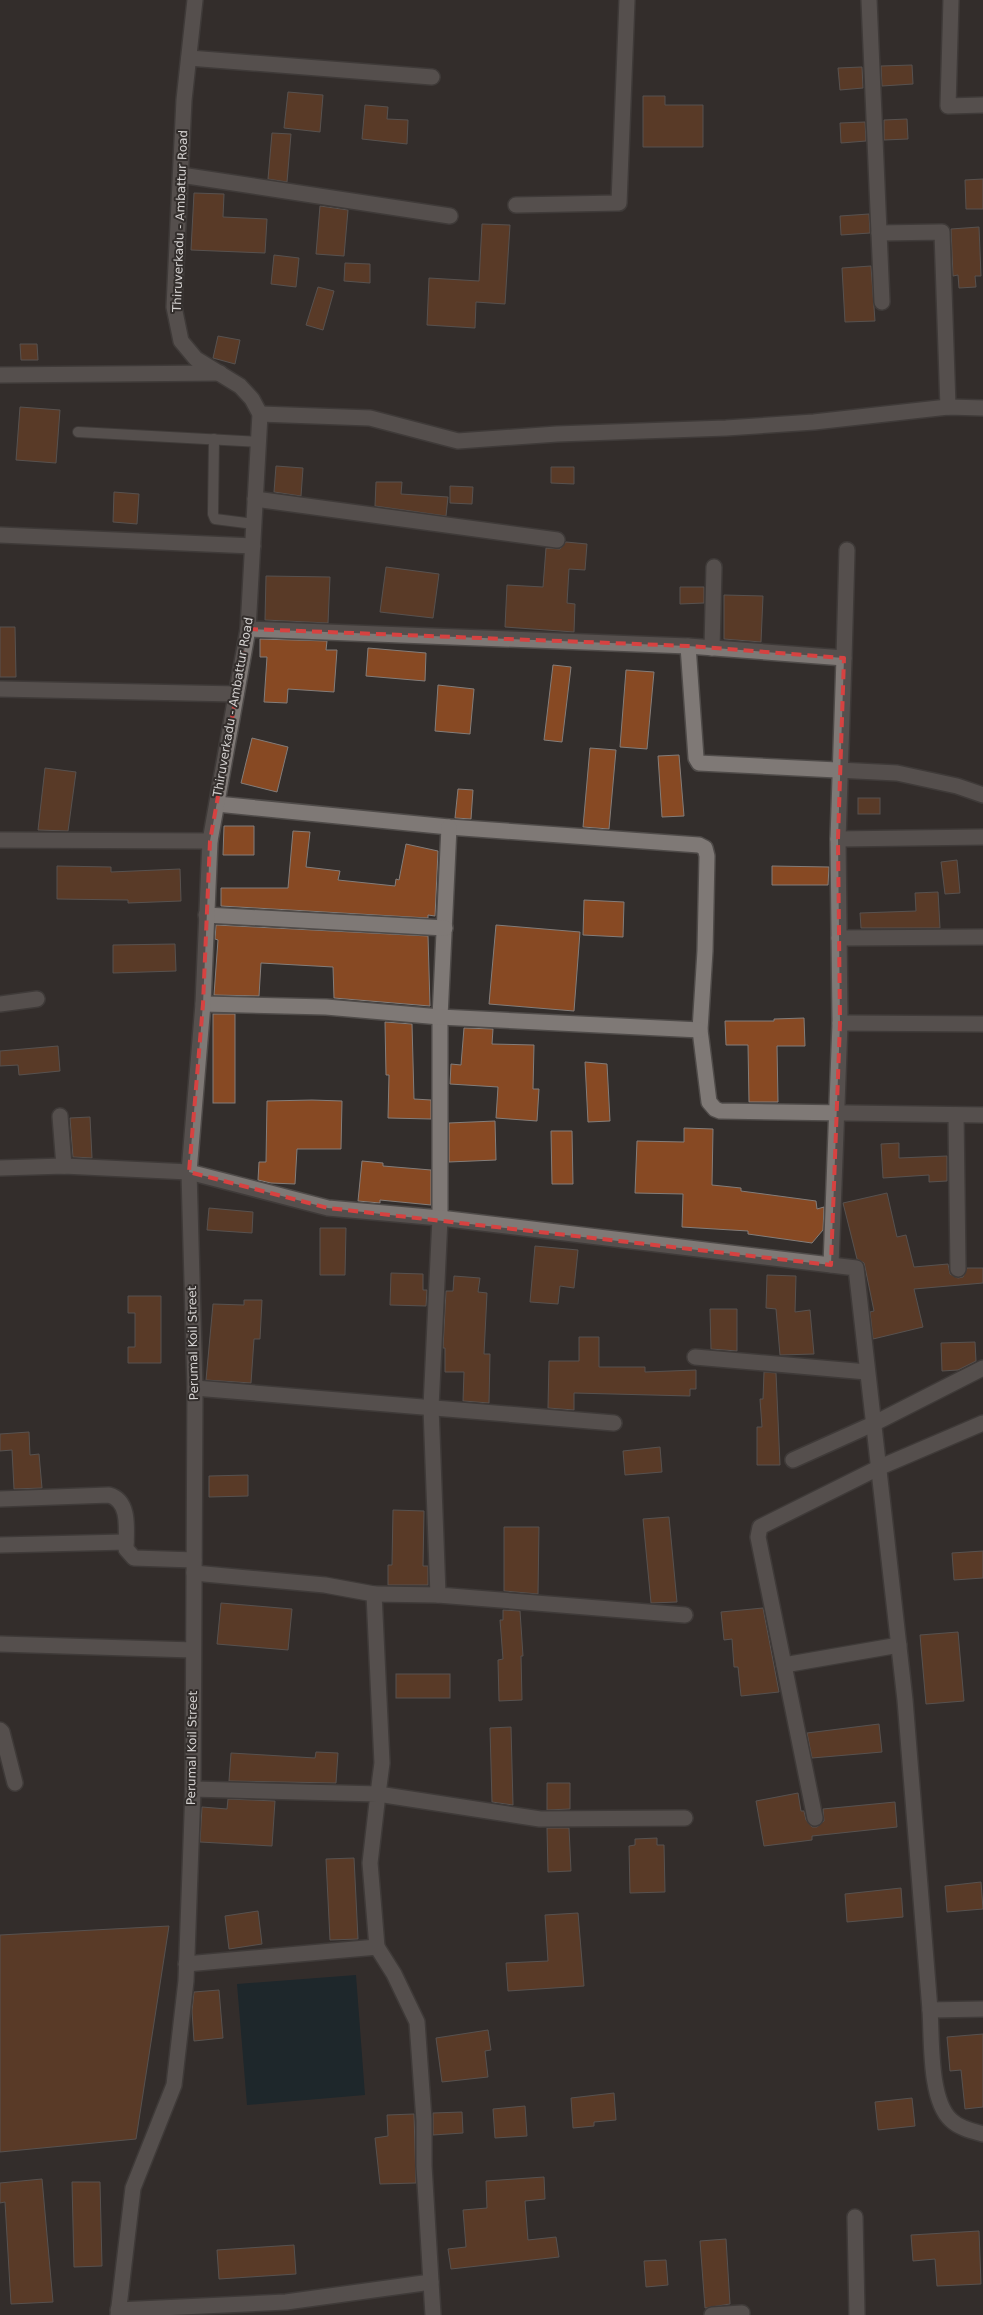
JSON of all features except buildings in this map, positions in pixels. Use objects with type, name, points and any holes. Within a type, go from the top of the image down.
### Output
[{"type":"street","name":"Thiruverkadu - Ambattur Road","points":[[189,1172],[203,1004],[210,841],[248,629],[260,414],[252,399],[240,386],[196,359],[181,341],[174,307],[184,100],[195,0]]},
{"type":"street","points":[[516,205],[619,203],[627,0]]},
{"type":"street","points":[[869,0],[882,302]]},
{"type":"street","points":[[951,0],[948,106],[983,105]]},
{"type":"street","points":[[189,58],[432,77]]},
{"type":"street","points":[[181,175],[450,216]]},
{"type":"street","points":[[879,233],[942,232],[948,407]]},
{"type":"street","points":[[0,375],[220,373]]},
{"type":"street","points":[[260,414],[370,418],[458,442],[557,434],[726,428],[814,422],[948,407],[983,408]]},
{"type":"street","points":[[255,499],[557,540]]},
{"type":"street","points":[[0,535],[253,546]]},
{"type":"street","points":[[831,1265],[838,1113],[840,1023],[838,839],[847,550]]},
{"type":"street","points":[[712,648],[714,567]]},
{"type":"street","points":[[248,629],[688,646],[844,658]]},
{"type":"street","points":[[688,646],[696,758],[699,763],[897,773],[957,786],[983,795]]},
{"type":"street","points":[[0,689],[236,694]]},
{"type":"street","points":[[217,804],[449,827],[699,845],[705,848],[707,856],[700,1030],[709,1102],[715,1109],[983,1115]]},
{"type":"street","points":[[438,1595],[431,1407],[440,1218],[440,1017],[449,827]]},
{"type":"street","points":[[838,839],[983,836]]},
{"type":"street","points":[[0,840],[210,841]]},
{"type":"street","points":[[206,915],[444,928]]},
{"type":"street","points":[[839,938],[983,937]]},
{"type":"street","points":[[0,1004],[37,999]]},
{"type":"street","points":[[203,1004],[326,1007],[440,1017],[700,1030]]},
{"type":"street","points":[[840,1023],[983,1024]]},
{"type":"street","points":[[956,1115],[958,1268]]},
{"type":"street","points":[[60,1116],[64,1166]]},
{"type":"street","points":[[0,1168],[64,1166],[189,1172],[328,1208],[440,1218],[856,1268],[905,1700],[938,2096],[943,2112],[952,2121],[962,2127],[983,2134]]},
{"type":"street","name":"Perumal Koil Street","points":[[118,2313],[133,2188],[174,2085],[186,1964],[193,1789],[195,1388],[189,1172]]},
{"type":"street","points":[[695,1358],[867,1372]]},
{"type":"street","points":[[793,1460],[873,1424],[983,1368]]},
{"type":"street","points":[[195,1388],[614,1423]]},
{"type":"street","points":[[815,1818],[758,1537],[760,1527],[878,1468],[983,1423]]},
{"type":"street","points":[[0,1499],[109,1495],[116,1497],[124,1506],[126,1542],[129,1554],[134,1558],[325,1585],[374,1594],[438,1595],[685,1615]]},
{"type":"street","points":[[0,1546],[126,1542]]},
{"type":"street","points":[[374,1594],[382,1763],[370,1862],[377,1947],[394,1974],[417,2022],[424,2120],[424,2166],[433,2315]]},
{"type":"street","points":[[0,1644],[193,1650]]},
{"type":"street","points":[[784,1665],[899,1645]]},
{"type":"street","points":[[0,1730],[15,1783]]},
{"type":"street","points":[[193,1789],[378,1794],[540,1819],[685,1818]]},
{"type":"street","points":[[186,1964],[377,1947]]},
{"type":"street","points":[[930,2010],[983,2009]]},
{"type":"street","points":[[855,2217],[857,2315]]},
{"type":"street","points":[[118,2313],[286,2309],[431,2282]]},
{"type":"street","points":[[712,2315],[742,2313]]},
{"type":"lane","points":[[78,432],[259,442]]},
{"type":"lane","points":[[214,439],[212,514],[215,519],[220,521],[254,524]]},
{"type":"highlighted area","points":[[248,629],[688,646],[844,658],[838,839],[840,1023],[831,1265],[328,1208],[189,1172],[203,1004],[210,841]]},
{"type":"water","points":[[356,1975],[365,2095],[247,2105],[237,1984]]}]
